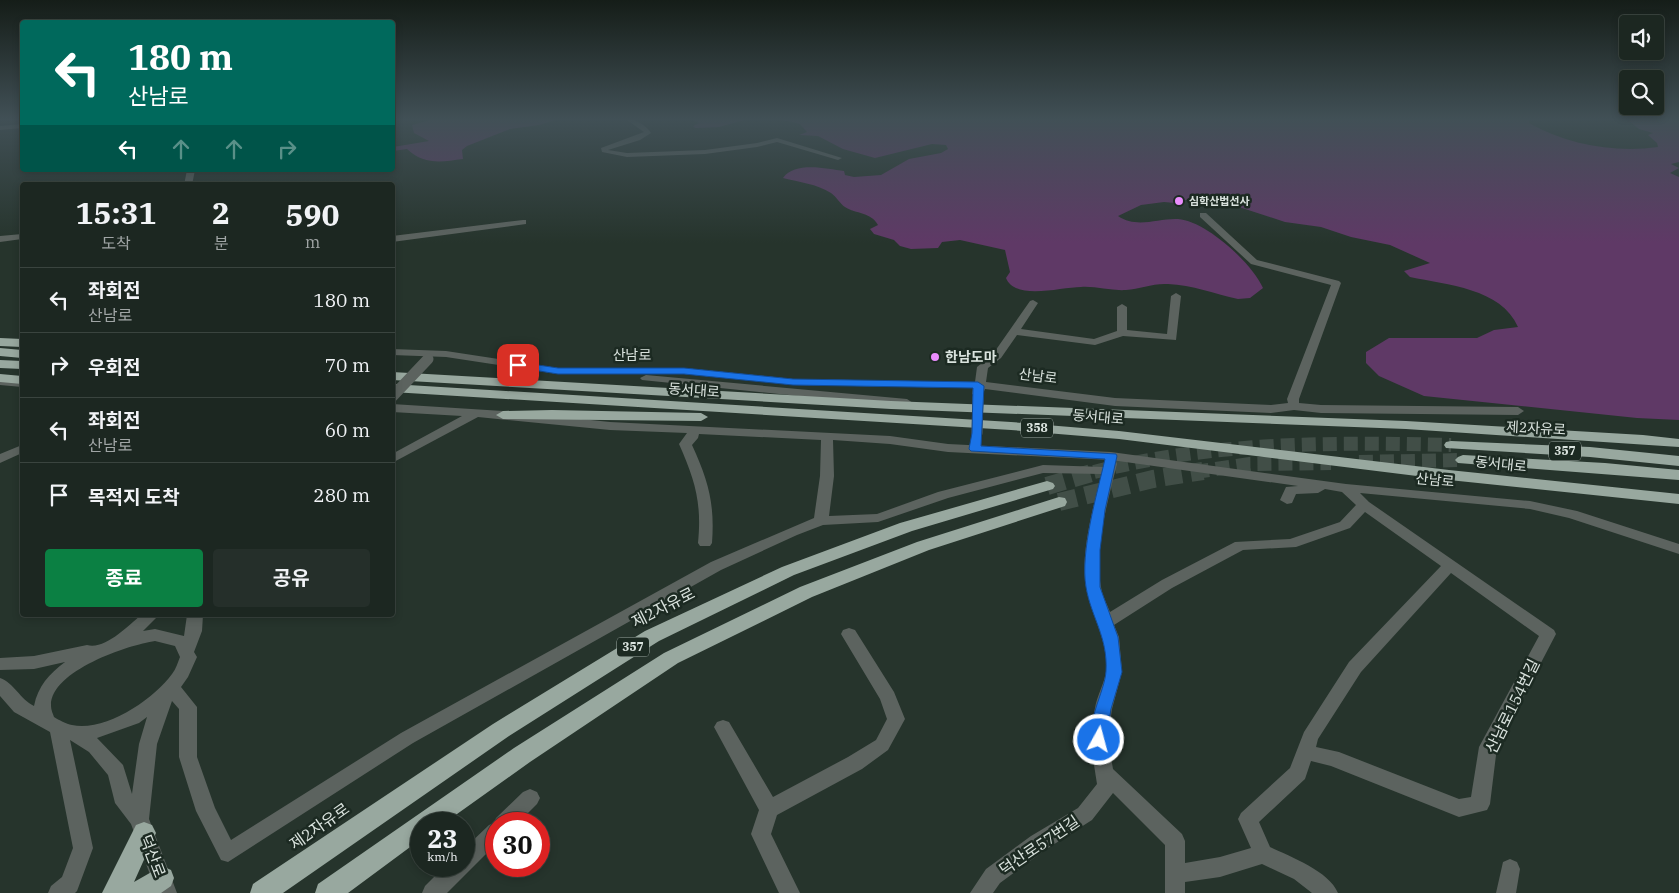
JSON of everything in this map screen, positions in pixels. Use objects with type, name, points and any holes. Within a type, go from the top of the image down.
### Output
[{"type":"highway","points":[[0,342],[20,343]]},
{"type":"highway","points":[[0,352],[20,354]]},
{"type":"highway","points":[[0,364],[20,365]]},
{"type":"highway","name":"동서대로","points":[[395,376],[942,407],[1406,425],[1643,439],[1679,443]]},
{"type":"highway","points":[[0,378],[20,380]]},
{"type":"highway","name":"동서대로","points":[[395,388],[958,423],[1119,435],[1449,475],[1679,499]]},
{"type":"highway","points":[[503,416],[552,414],[710,417],[903,426],[958,423]]},
{"type":"highway","name":"제2자유로","points":[[1451,445],[1590,452],[1679,461]]},
{"type":"highway","name":"357","points":[[1463,460],[1605,468],[1679,475]]},
{"type":"highway","name":"제2자유로","points":[[262,893],[501,730],[652,636],[788,571],[906,527],[1047,486]]},
{"type":"highway","name":"357","points":[[441,812],[522,755],[680,654],[806,592],[923,546],[1059,502]]},
{"type":"highway","points":[[114,893],[120,886],[142,826]]},
{"type":"highway","name":"357","points":[[327,893],[410,834]]},
{"type":"highway","points":[[140,893],[164,886]]},
{"type":"street","points":[[1203,216],[1254,262],[1336,283],[1293,399],[1294,406]]},
{"type":"street","points":[[395,239],[523,222]]},
{"type":"street","points":[[0,239],[20,238]]},
{"type":"street","points":[[1012,331],[1095,342],[1122,333],[1172,338],[1176,296]]},
{"type":"street","points":[[975,449],[978,392],[983,367],[998,356],[1012,331],[1024,319],[1033,303]]},
{"type":"street","points":[[1122,307],[1122,333]]},
{"type":"street","name":"산남로","points":[[395,352],[558,371],[684,371],[793,382],[1115,402],[1271,409],[1294,406],[1339,409],[1518,411]]},
{"type":"street","points":[[395,394],[431,356]]},
{"type":"street","points":[[558,371],[759,390],[830,394],[942,407]]},
{"type":"street","points":[[0,382],[20,384]]},
{"type":"street","name":"산남로","points":[[395,408],[610,426],[827,437],[975,449],[1346,488],[1530,505],[1572,514],[1679,549]]},
{"type":"street","points":[[395,457],[475,414]]},
{"type":"street","points":[[694,430],[692,438],[685,444],[704,485],[708,514],[706,543]]},
{"type":"street","points":[[821,521],[827,476],[827,437]]},
{"type":"street","points":[[0,459],[20,450]]},
{"type":"street","points":[[169,692],[188,707],[188,757],[206,811],[228,853],[368,761],[583,638],[716,566],[821,521],[878,518],[943,495],[1043,469],[1111,464]]},
{"type":"street","name":"덕산로57번길","points":[[980,893],[993,876],[1038,843],[1085,814],[1107,786],[1099,740],[1103,709],[1114,672],[1111,637],[1093,587],[1093,550],[1099,510],[1111,464]]},
{"type":"street","points":[[1287,500],[1291,490],[1320,489],[1320,484]]},
{"type":"street","name":"산남로154번길","points":[[1305,752],[1333,758],[1460,808],[1480,804],[1488,747],[1548,634],[1364,505],[1346,488]]},
{"type":"street","points":[[1105,623],[1167,584],[1240,545],[1291,544],[1345,525],[1364,505]]},
{"type":"street","points":[[1328,893],[1301,872],[1263,854],[1248,819],[1298,774],[1310,737],[1355,667],[1450,565]]},
{"type":"street","points":[[122,640],[150,617]]},
{"type":"street","points":[[186,650],[194,631],[195,617]]},
{"type":"street","points":[[790,893],[761,834],[769,809],[855,763],[882,745],[896,719],[888,697],[849,634]]},
{"type":"street","points":[[0,664],[19,665],[44,662],[99,649],[122,640],[145,635],[164,635],[179,640],[186,650],[188,660],[185,670],[169,692],[155,717],[146,742],[142,768],[142,826]]},
{"type":"street","points":[[58,893],[70,884],[83,848],[59,727],[42,705],[52,685],[72,666],[99,649]]},
{"type":"street","points":[[0,685],[20,707],[95,747],[116,771],[125,803],[142,826]]},
{"type":"street","points":[[59,727],[96,730],[122,723],[146,710],[169,692]]},
{"type":"street","points":[[723,727],[769,809]]},
{"type":"street","points":[[1105,773],[1175,841],[1175,884],[1220,867],[1263,854]]},
{"type":"street","points":[[515,812],[530,798]]},
{"type":"street","name":"덕산로","points":[[142,826],[164,886]]},
{"type":"street","points":[[475,851],[485,842]]},
{"type":"street","points":[[1506,893],[1510,869]]},
{"type":"street","points":[[432,893],[449,877]]},
{"type":"shaded area","points":[[425,160],[458,160],[447,161]]},
{"type":"shaded area","points":[[908,160],[1679,160],[1679,162],[1671,164],[1679,168],[1670,173],[1679,177],[1679,420],[1637,418],[1424,396],[1379,376],[1366,363],[1366,352],[1389,338],[1477,338],[1494,330],[1518,327],[1510,314],[1486,296],[1456,286],[1410,277],[1404,271],[1430,263],[1390,245],[1351,237],[1321,227],[1285,222],[1239,207],[1193,198],[1175,203],[1164,202],[1141,205],[1118,216],[1133,222],[1178,219],[1202,227],[1239,256],[1257,278],[1263,288],[1250,298],[1238,299],[1195,288],[1168,284],[1157,284],[1126,290],[1087,287],[1028,291],[1011,285],[1006,278],[1010,272],[1005,250],[960,240],[942,242],[938,248],[911,249],[900,246],[894,240],[874,234],[870,229],[878,225],[875,221],[867,215],[845,207],[835,196],[826,190],[814,185],[783,178],[795,169],[812,167],[844,171],[845,175],[854,177],[881,175]]},
{"type":"tunnel","points":[[1097,471],[1138,462],[1226,449],[1316,444],[1451,445]]},
{"type":"tunnel","points":[[1359,462],[1463,460]]},
{"type":"tunnel","points":[[1195,472],[1250,464],[1331,463]]},
{"type":"tunnel","points":[[1047,486],[1097,471]]},
{"type":"tunnel","points":[[1059,502],[1153,479],[1203,471]]},
{"type":"place","name":"심학산법선사","points":[[1179,201]]},
{"type":"place","name":"한남도마","points":[[935,357]]},
{"type":"route","points":[[518,365],[558,371],[684,371],[793,382],[978,386],[975,449],[1112,456],[1110,471],[1099,510],[1093,550],[1093,587],[1099,609],[1111,637],[1114,672],[1103,709],[1099,740]]}]
